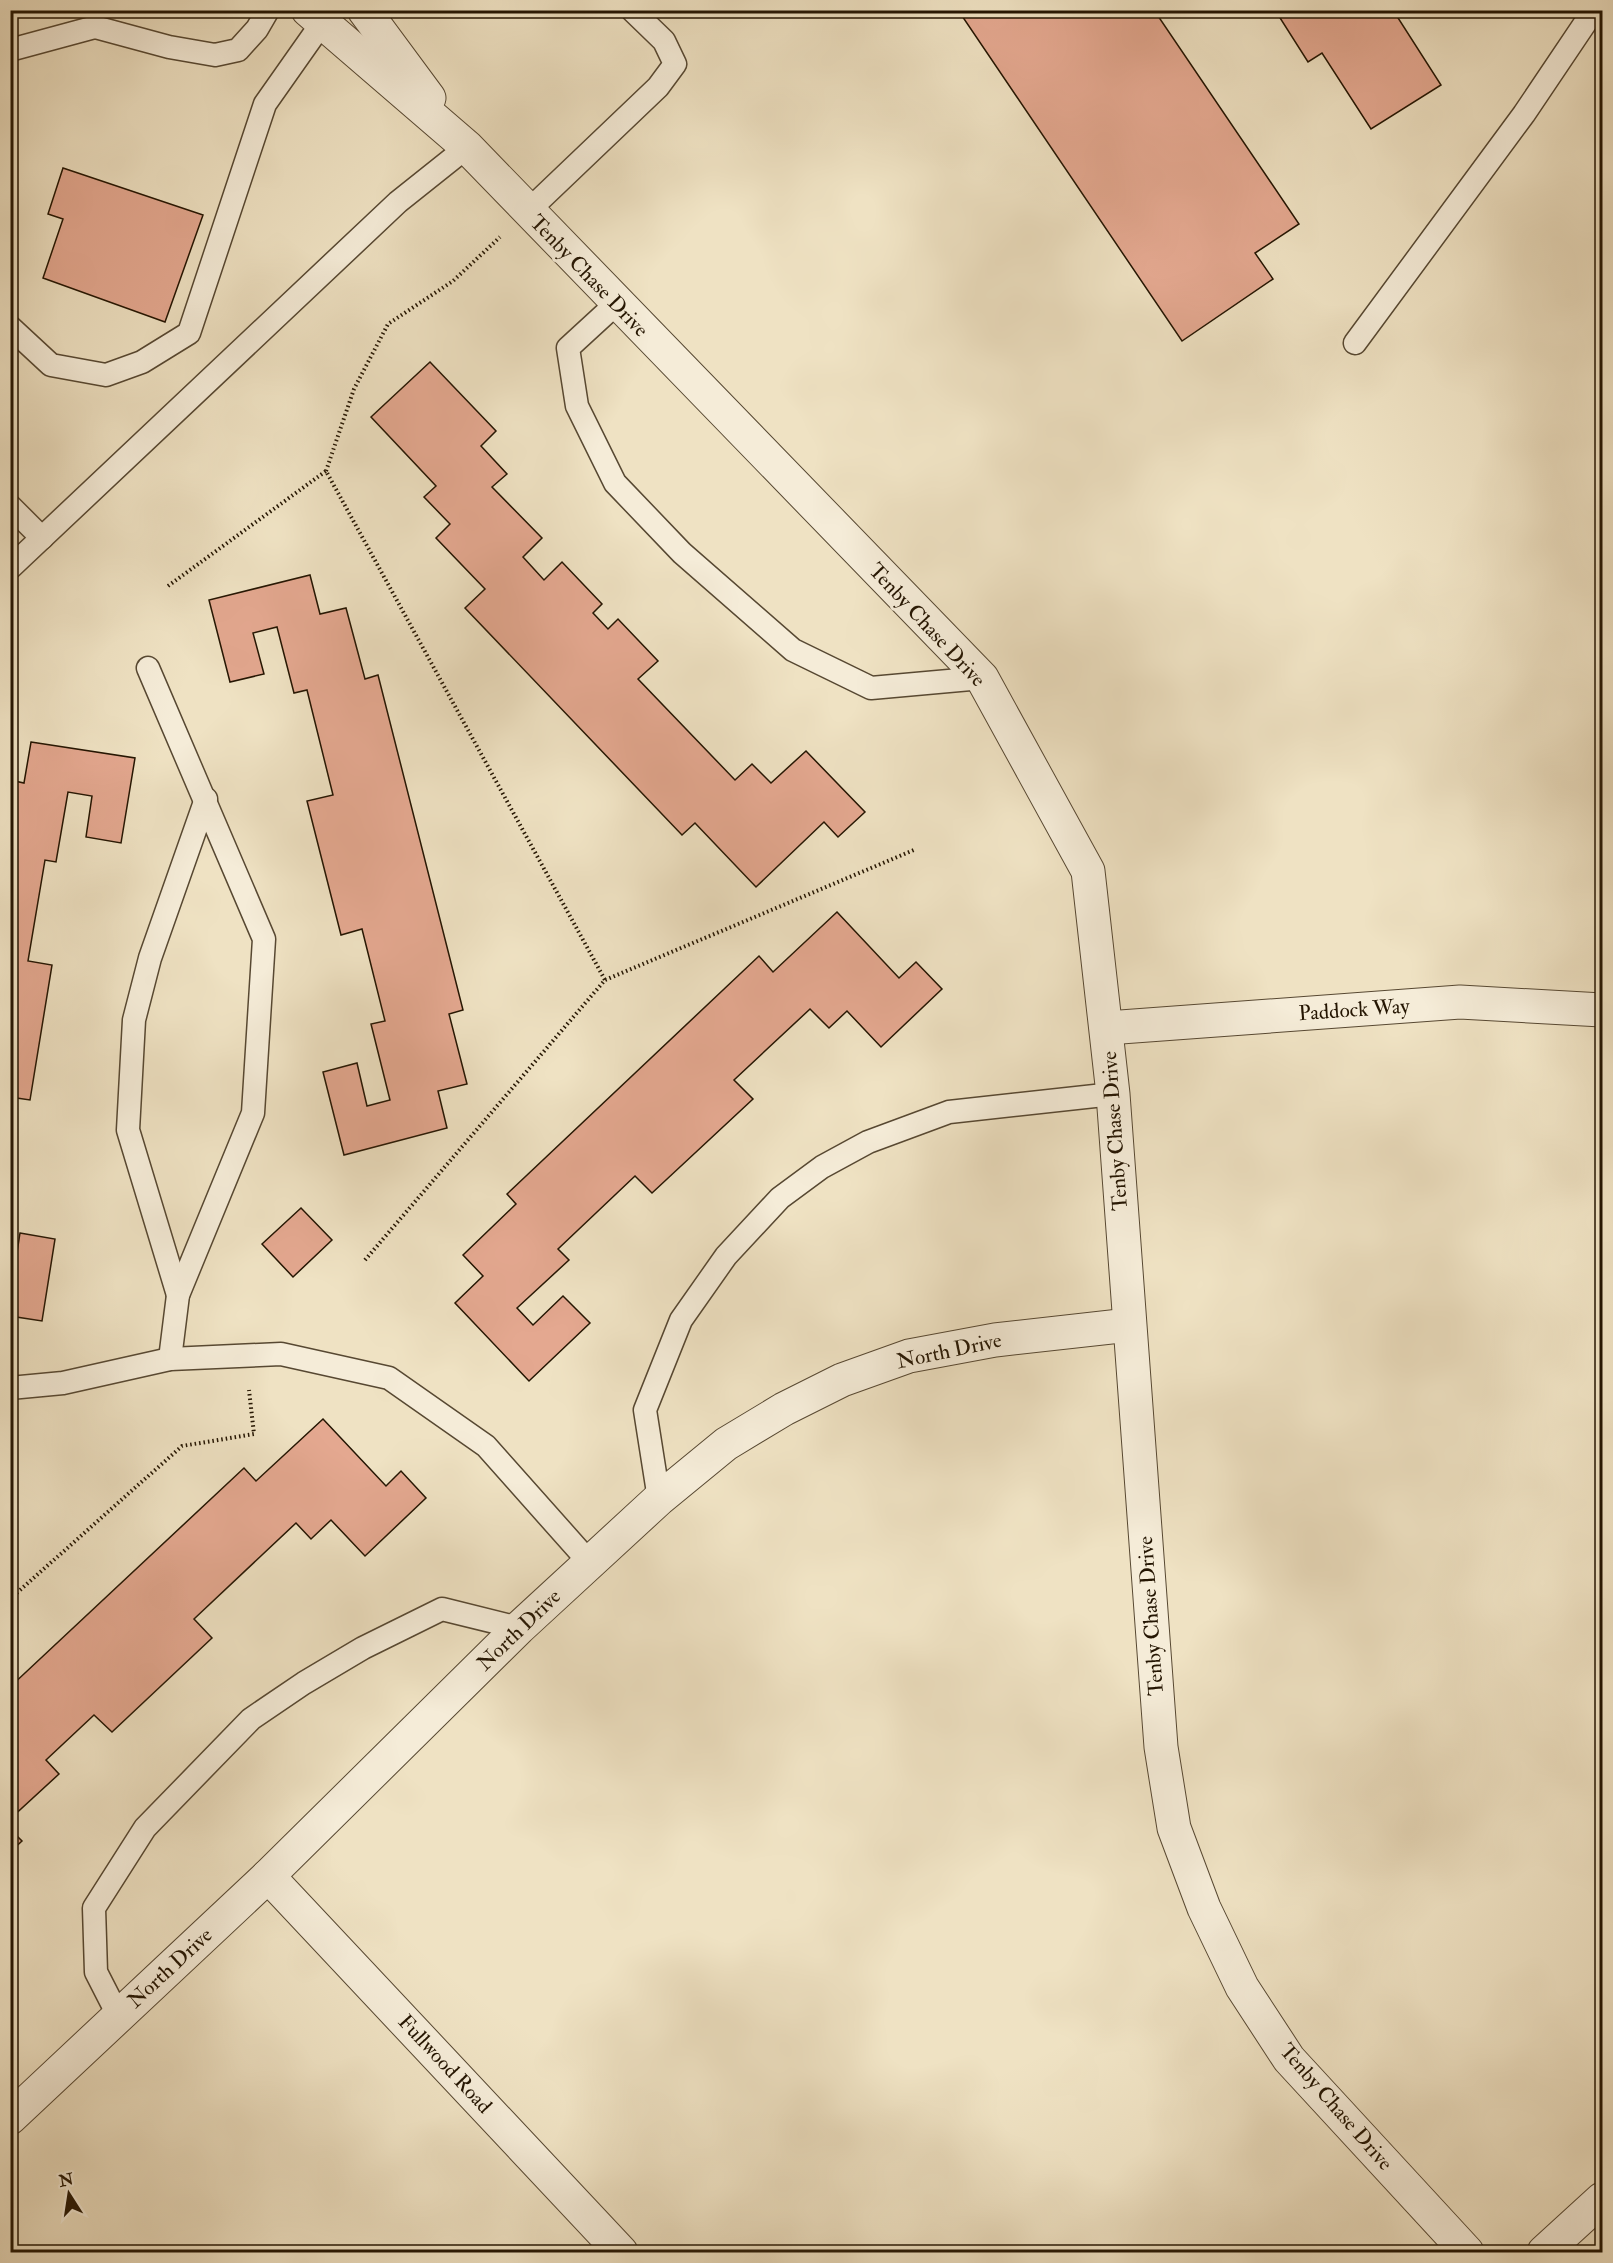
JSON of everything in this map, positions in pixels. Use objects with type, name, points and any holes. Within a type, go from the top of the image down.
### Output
[{"type":"street","name":"Tenby Chase Drive","points":[[364,10],[466,147]]},
{"type":"street","name":"Tenby Chase Drive","points":[[315,17],[466,147],[982,678],[1088,871],[1113,1094],[1161,1747],[1174,1828],[1204,1908],[1242,1987],[1289,2059],[1467,2253]]},
{"type":"street","name":"Paddock Way","points":[[1107,1028],[1460,1002],[1602,1010]]},
{"type":"street","name":"North Drive","points":[[12,2113],[268,1876],[519,1628],[659,1499],[726,1444],[783,1409],[842,1380],[909,1356],[995,1340],[1129,1325]]},
{"type":"street","name":"Fullwood Road","points":[[268,1876],[621,2253]]},
{"type":"street","points":[[1544,2253],[1602,2199]]},
{"type":"lane","points":[[10,50],[95,27],[169,47],[215,55],[238,50],[257,29],[268,10]]},
{"type":"lane","points":[[527,212],[658,87],[675,64],[664,40],[632,10]]},
{"type":"lane","points":[[1355,342],[1524,114],[1594,10]]},
{"type":"lane","points":[[10,327],[51,365],[105,375],[142,362],[189,333],[265,104],[315,17]]},
{"type":"lane","points":[[10,568],[398,202],[466,147]]},
{"type":"lane","points":[[617,303],[568,348],[576,406],[615,483],[682,553],[794,650],[871,688],[982,678]]},
{"type":"lane","points":[[10,506],[42,538]]},
{"type":"lane","points":[[148,668],[264,939],[253,1113],[178,1295],[170,1359]]},
{"type":"lane","points":[[178,1295],[128,1130],[128,1119],[134,1020],[150,958],[206,799]]},
{"type":"lane","points":[[659,1499],[645,1410],[681,1320],[726,1256],[780,1198],[822,1167],[868,1142],[949,1112],[1113,1094]]},
{"type":"lane","points":[[10,1388],[63,1383],[170,1359],[281,1354],[389,1378],[486,1446],[590,1563]]},
{"type":"lane","points":[[118,2017],[96,1972],[94,1908],[145,1828],[251,1719],[304,1683],[363,1648],[442,1609],[519,1628]]},
{"type":"path","points":[[168,586],[326,471],[354,389],[388,324],[453,281],[527,212]]},
{"type":"path","points":[[326,471],[605,981]]},
{"type":"path","points":[[365,1260],[605,981],[914,850]]},
{"type":"path","points":[[10,1599],[182,1446],[254,1434],[245,1355]]},
{"type":"building","points":[[958,10],[1154,10],[1299,224],[1255,253],[1273,279],[1182,341]]},
{"type":"building","points":[[1275,10],[1393,10],[1441,85],[1371,129],[1322,53],[1308,62]]},
{"type":"building","points":[[63,168],[203,215],[165,322],[43,278],[63,219],[48,214]]},
{"type":"building","points":[[430,362],[496,431],[481,446],[507,474],[492,487],[542,538],[523,557],[544,580],[562,562],[602,604],[593,613],[608,629],[618,619],[658,661],[638,679],[735,780],[752,764],[771,783],[806,751],[865,812],[838,837],[824,822],[756,887],[695,823],[682,835],[465,608],[485,589],[436,538],[450,524],[424,497],[436,486],[371,417]]},
{"type":"building","points":[[310,575],[320,614],[346,608],[365,679],[378,675],[463,1010],[449,1014],[467,1084],[438,1091],[447,1128],[344,1155],[323,1072],[357,1063],[367,1106],[390,1100],[371,1024],[385,1021],[362,929],[341,935],[307,801],[333,795],[307,690],[294,693],[277,627],[253,633],[264,674],[230,682],[209,600]]},
{"type":"building","points":[[31,742],[135,758],[121,843],[86,837],[92,796],[68,792],[56,862],[45,860],[28,961],[52,965],[30,1100],[10,1097],[10,780],[24,783]]},
{"type":"building","points":[[837,912],[899,978],[916,962],[942,989],[881,1047],[847,1011],[829,1028],[810,1009],[734,1080],[753,1099],[652,1193],[635,1176],[558,1249],[569,1260],[517,1308],[533,1325],[563,1296],[590,1323],[529,1381],[455,1303],[483,1276],[463,1255],[516,1204],[507,1194],[759,956],[773,972]]},
{"type":"building","points":[[301,1208],[332,1240],[293,1277],[262,1244]]},
{"type":"building","points":[[20,1233],[55,1239],[42,1321],[10,1316],[10,1272],[14,1272]]},
{"type":"building","points":[[323,1419],[386,1486],[401,1471],[426,1498],[365,1556],[331,1520],[311,1539],[296,1523],[194,1619],[212,1638],[112,1732],[94,1715],[46,1760],[59,1774],[10,1819],[10,1687],[244,1468],[256,1481]]},
{"type":"building","points":[[10,1829],[22,1841],[10,1852]]}]
